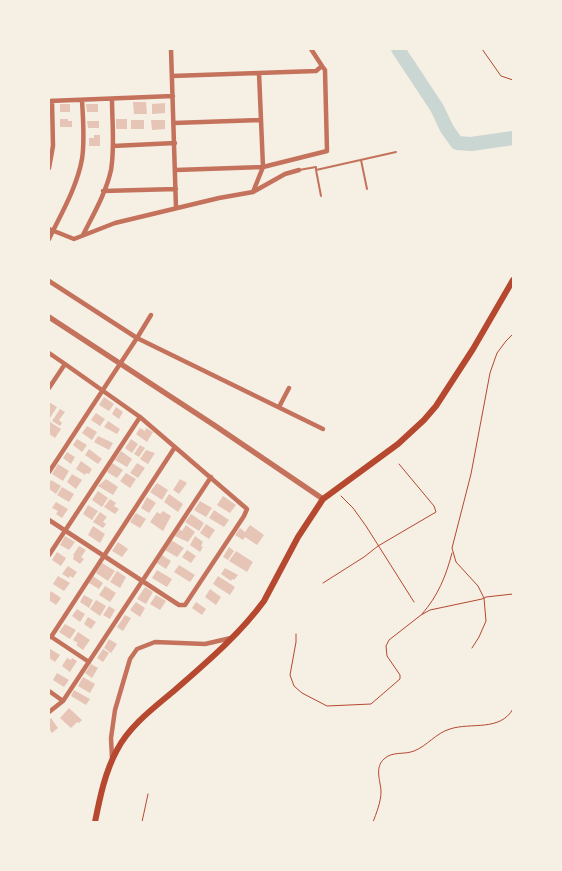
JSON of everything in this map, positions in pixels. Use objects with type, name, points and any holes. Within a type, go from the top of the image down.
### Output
[{"type":"main road","points":[[95,822],[106,772],[117,749],[130,732],[150,711],[221,650],[264,601],[298,537],[323,499],[398,444],[424,420],[447,390],[473,350],[513,280]]},
{"type":"street","points":[[171,49],[176,208]]},
{"type":"street","points":[[176,170],[263,167],[327,151],[325,70],[311,49]]},
{"type":"street","points":[[172,76],[316,71],[322,66]]},
{"type":"street","points":[[254,192],[263,167],[259,73]]},
{"type":"street","points":[[49,168],[54,146],[50,101],[173,96]]},
{"type":"street","points":[[83,236],[110,170],[113,146],[112,99]]},
{"type":"street","points":[[49,239],[51,230],[76,179],[80,166],[83,148],[82,100]]},
{"type":"street","points":[[174,124],[260,120]]},
{"type":"street","points":[[113,146],[175,143]]},
{"type":"street","points":[[51,230],[74,239],[115,222],[219,198],[254,192],[285,174],[299,170]]},
{"type":"street","points":[[103,191],[176,189]]},
{"type":"street","points":[[49,281],[137,338],[323,428]]},
{"type":"street","points":[[49,472],[151,316]]},
{"type":"street","points":[[49,317],[323,499]]},
{"type":"street","points":[[49,354],[140,417],[247,509],[186,605],[179,605],[49,520]]},
{"type":"street","points":[[49,388],[64,364]]},
{"type":"street","points":[[279,407],[289,388]]},
{"type":"street","points":[[49,555],[140,417]]},
{"type":"street","points":[[89,662],[50,636],[175,447]]},
{"type":"street","points":[[49,712],[63,701],[211,477]]},
{"type":"street","points":[[113,759],[111,738],[115,710],[130,658],[137,649],[155,642],[205,644],[232,638]]},
{"type":"street","points":[[49,691],[63,701]]},
{"type":"lane","points":[[316,170],[396,152]]},
{"type":"lane","points":[[361,160],[367,189]]},
{"type":"lane","points":[[299,170],[316,167],[321,196]]},
{"type":"path","points":[[482,49],[501,76],[513,80]]},
{"type":"path","points":[[421,615],[432,602],[447,572],[453,538],[470,474],[490,374],[497,353],[513,334]]},
{"type":"path","points":[[323,583],[378,546],[436,512],[434,506],[399,464]]},
{"type":"path","points":[[335,491],[353,508],[414,602]]},
{"type":"path","points":[[452,552],[456,562],[478,586],[484,598],[486,621],[472,648]]},
{"type":"path","points":[[296,634],[290,675],[294,686],[302,693],[327,706],[371,704],[396,683],[400,675],[385,651],[387,642],[421,615],[444,606],[513,594]]},
{"type":"path","points":[[373,822],[381,792],[378,774],[380,764],[384,758],[413,752],[444,731],[452,728],[481,726],[500,722],[513,709]]},
{"type":"path","points":[[142,822],[148,794]]},
{"type":"building","points":[[133,102],[146,102],[147,114],[134,114]]},
{"type":"building","points":[[165,103],[165,113],[152,114],[152,104]]},
{"type":"building","points":[[60,104],[70,104],[70,112],[60,112]]},
{"type":"building","points":[[86,104],[98,104],[98,112],[87,112]]},
{"type":"building","points":[[60,119],[72,121],[72,127],[60,127]]},
{"type":"building","points":[[116,119],[127,119],[127,129],[116,129]]},
{"type":"building","points":[[131,120],[144,120],[144,129],[131,129]]},
{"type":"building","points":[[151,120],[165,120],[165,129],[152,130]]},
{"type":"building","points":[[87,121],[99,121],[99,128],[88,128]]},
{"type":"building","points":[[94,135],[100,135],[100,146],[89,146],[89,138],[94,138]]},
{"type":"building","points":[[104,397],[114,404],[109,411],[99,405]]},
{"type":"building","points":[[49,402],[57,407],[50,418],[49,418]]},
{"type":"building","points":[[116,407],[123,412],[119,419],[112,414]]},
{"type":"building","points":[[60,409],[65,412],[59,420],[62,423],[60,426],[52,421]]},
{"type":"building","points":[[96,413],[105,419],[100,426],[91,420]]},
{"type":"building","points":[[108,421],[120,429],[117,434],[104,427]]},
{"type":"building","points":[[50,422],[61,429],[55,438],[49,434]]},
{"type":"building","points":[[87,426],[97,432],[92,440],[82,433]]},
{"type":"building","points":[[140,428],[145,431],[146,428],[153,432],[147,442],[136,434]]},
{"type":"building","points":[[98,436],[113,443],[109,450],[94,442]]},
{"type":"building","points":[[77,439],[87,445],[82,452],[73,445]]},
{"type":"building","points":[[131,439],[138,444],[132,453],[125,448]]},
{"type":"building","points":[[140,445],[145,448],[139,457],[134,454]]},
{"type":"building","points":[[89,449],[102,459],[98,464],[85,455]]},
{"type":"building","points":[[146,450],[155,453],[148,464],[140,459]]},
{"type":"building","points":[[121,451],[132,459],[127,467],[115,460]]},
{"type":"building","points":[[67,452],[75,457],[71,464],[63,458]]},
{"type":"building","points":[[81,461],[92,469],[89,474],[86,473],[85,475],[76,469]]},
{"type":"building","points":[[112,463],[123,470],[117,478],[107,472]]},
{"type":"building","points":[[137,463],[145,468],[138,478],[130,473]]},
{"type":"building","points":[[58,464],[69,471],[63,481],[52,474]]},
{"type":"building","points":[[126,473],[136,479],[130,488],[120,481]]},
{"type":"building","points":[[72,474],[82,480],[76,489],[67,482]]},
{"type":"building","points":[[106,479],[118,487],[113,495],[98,486]]},
{"type":"building","points":[[180,479],[187,483],[179,494],[173,490]]},
{"type":"building","points":[[51,480],[61,486],[56,494],[49,489]]},
{"type":"building","points":[[157,483],[168,490],[162,500],[150,492]]},
{"type":"building","points":[[62,487],[74,494],[69,502],[57,495]]},
{"type":"building","points":[[98,491],[108,498],[102,507],[92,500]]},
{"type":"building","points":[[169,494],[183,504],[178,512],[164,502]]},
{"type":"building","points":[[223,496],[236,505],[230,513],[217,505]]},
{"type":"building","points":[[147,497],[156,503],[149,513],[141,508]]},
{"type":"building","points":[[110,499],[116,503],[114,506],[119,509],[115,514],[104,507]]},
{"type":"building","points":[[200,501],[212,508],[206,517],[194,510]]},
{"type":"building","points":[[56,502],[68,509],[62,518],[56,514],[58,511],[52,508]]},
{"type":"building","points":[[88,505],[98,511],[92,520],[83,514]]},
{"type":"building","points":[[214,510],[229,520],[224,527],[209,518]]},
{"type":"building","points":[[163,511],[171,516],[163,531],[150,522],[157,512],[160,514]]},
{"type":"building","points":[[100,512],[107,517],[103,522],[106,524],[103,528],[93,522]]},
{"type":"building","points":[[136,513],[146,519],[140,528],[130,522]]},
{"type":"building","points":[[191,514],[204,523],[199,531],[185,522]]},
{"type":"building","points":[[206,524],[215,530],[209,539],[200,533]]},
{"type":"building","points":[[186,525],[195,532],[188,542],[175,536],[179,529],[182,531]]},
{"type":"building","points":[[250,525],[264,535],[257,545],[245,537],[243,540],[235,535],[240,528],[245,532]]},
{"type":"building","points":[[93,526],[105,534],[100,543],[88,535]]},
{"type":"building","points":[[65,536],[75,542],[69,550],[60,545]]},
{"type":"building","points":[[195,536],[203,542],[200,552],[190,545]]},
{"type":"building","points":[[171,540],[184,548],[177,557],[165,550]]},
{"type":"building","points":[[118,542],[128,549],[122,557],[112,551]]},
{"type":"building","points":[[79,546],[86,550],[81,557],[84,559],[80,564],[73,559],[73,555]]},
{"type":"building","points":[[229,547],[234,551],[228,560],[223,557]]},
{"type":"building","points":[[187,550],[196,556],[191,563],[182,557]]},
{"type":"building","points":[[236,551],[253,562],[247,572],[229,561]]},
{"type":"building","points":[[57,552],[66,558],[61,566],[52,560]]},
{"type":"building","points":[[162,555],[171,561],[166,569],[157,563]]},
{"type":"building","points":[[102,563],[115,571],[108,581],[96,573]]},
{"type":"building","points":[[179,565],[195,575],[190,582],[174,572]]},
{"type":"building","points":[[68,566],[77,572],[73,578],[62,574]]},
{"type":"building","points":[[225,568],[238,575],[234,580],[232,579],[231,581],[221,574]]},
{"type":"building","points":[[157,570],[172,579],[167,587],[152,578]]},
{"type":"building","points":[[117,571],[126,577],[120,588],[110,582]]},
{"type":"building","points":[[58,576],[70,583],[64,591],[53,584]]},
{"type":"building","points":[[93,576],[103,583],[99,589],[89,583]]},
{"type":"building","points":[[218,576],[235,587],[230,595],[213,584]]},
{"type":"building","points":[[105,586],[116,593],[110,602],[99,595]]},
{"type":"building","points":[[145,587],[153,592],[146,604],[137,599]]},
{"type":"building","points":[[210,589],[221,597],[216,605],[205,597]]},
{"type":"building","points":[[51,591],[61,598],[56,605],[49,600]]},
{"type":"building","points":[[84,595],[93,600],[89,608],[80,602]]},
{"type":"building","points":[[156,595],[166,601],[160,610],[150,604]]},
{"type":"building","points":[[96,600],[106,606],[100,616],[90,609]]},
{"type":"building","points":[[136,602],[145,608],[140,617],[130,610]]},
{"type":"building","points":[[196,602],[206,609],[202,615],[192,608]]},
{"type":"building","points":[[109,606],[115,610],[110,619],[103,615]]},
{"type":"building","points":[[77,609],[85,614],[80,622],[72,616]]},
{"type":"building","points":[[125,615],[131,618],[123,631],[117,627]]},
{"type":"building","points":[[88,617],[96,622],[91,629],[84,624]]},
{"type":"building","points":[[65,624],[76,630],[70,639],[59,632]]},
{"type":"building","points":[[78,632],[90,640],[83,650],[73,640]]},
{"type":"building","points":[[109,639],[117,644],[111,653],[104,648]]},
{"type":"building","points":[[50,649],[60,655],[55,662],[49,658]]},
{"type":"building","points":[[103,649],[109,653],[103,662],[97,658]]},
{"type":"building","points":[[67,658],[77,661],[70,672],[62,666]]},
{"type":"building","points":[[91,664],[98,668],[92,678],[85,673]]},
{"type":"building","points":[[57,673],[69,680],[64,687],[53,680]]},
{"type":"building","points":[[83,677],[95,684],[90,693],[78,686]]},
{"type":"building","points":[[74,690],[90,699],[86,705],[71,696]]},
{"type":"building","points":[[69,708],[82,720],[71,728],[60,718]]},
{"type":"building","points":[[51,718],[58,728],[52,733],[49,729],[49,720]]},
{"type":"waterway","points":[[398,49],[437,108],[447,129],[457,143],[471,144],[513,138]]}]
